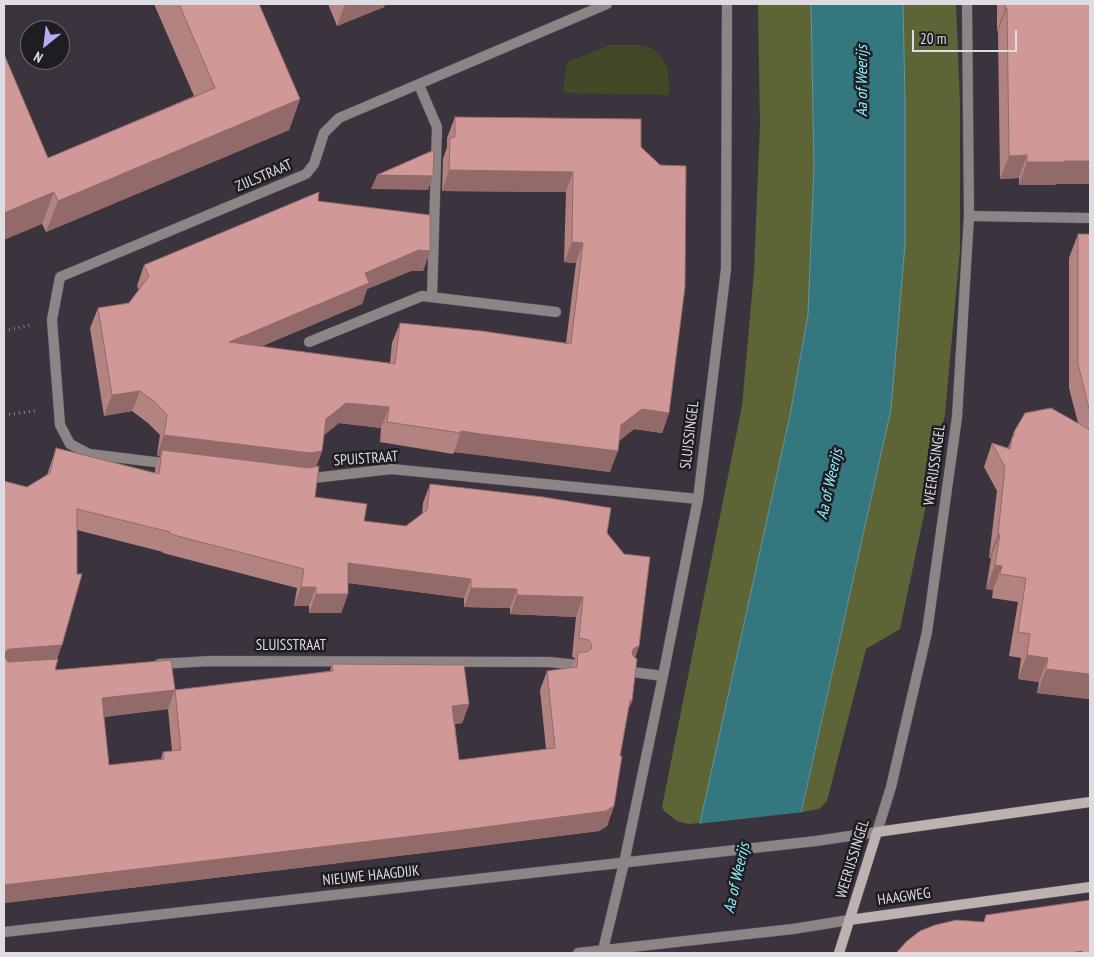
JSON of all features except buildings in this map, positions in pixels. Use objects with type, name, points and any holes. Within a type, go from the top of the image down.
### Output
[{"type":"main road","points":[[877,832],[1090,802]]},
{"type":"main road","name":"WEERIJSSINGEL","points":[[839,953],[877,832]]},
{"type":"main road","name":"HAAGWEG","points":[[849,920],[1090,886]]},
{"type":"street","name":"ZIJLSTRAAT","points":[[186,466],[89,454],[70,444],[60,425],[52,320],[60,278],[306,174],[314,164],[324,133],[339,118],[607,4]]},
{"type":"street","name":"SLUISSINGEL","points":[[603,952],[624,863],[698,499],[726,269],[727,4]]},
{"type":"street","name":"WEERIJSSINGEL","points":[[877,832],[891,787],[927,632],[957,417],[969,216],[967,4]]},
{"type":"street","points":[[420,84],[437,128],[432,297]]},
{"type":"street","points":[[969,216],[1090,218]]},
{"type":"street","points":[[309,342],[422,296],[556,312]]},
{"type":"street","name":"SPUISTRAAT","points":[[293,478],[303,480],[391,469],[698,499]]},
{"type":"street","name":"SLUISSTRAAT","points":[[151,665],[220,661],[549,662],[578,665]]},
{"type":"street","points":[[632,672],[663,676]]},
{"type":"street","name":"NIEUWE HAAGDIJK","points":[[4,932],[742,850],[877,832]]},
{"type":"street","name":"HAAGWEG","points":[[603,952],[849,920]]},
{"type":"street","points":[[578,953],[603,952]]},
{"type":"path","points":[[4,415],[59,408]]},
{"type":"green space","points":[[758,4],[811,4],[814,168],[808,314],[790,415],[700,823],[688,824],[677,821],[664,811],[662,807],[742,406],[754,272],[760,125]]},
{"type":"green space","points":[[903,4],[956,4],[960,104],[960,250],[945,414],[900,629],[866,649],[827,801],[819,809],[802,812],[891,409],[905,244]]},
{"type":"green space","points":[[610,45],[641,45],[651,48],[657,53],[668,69],[669,95],[563,93],[567,62]]},
{"type":"water","name":"Aa of Weerijs","points":[[811,4],[903,4],[905,244],[891,409],[770,953],[669,953],[700,823],[790,415],[808,314],[814,168]]},
{"type":"pier","points":[[804,812],[772,953],[667,953],[697,824]]}]
